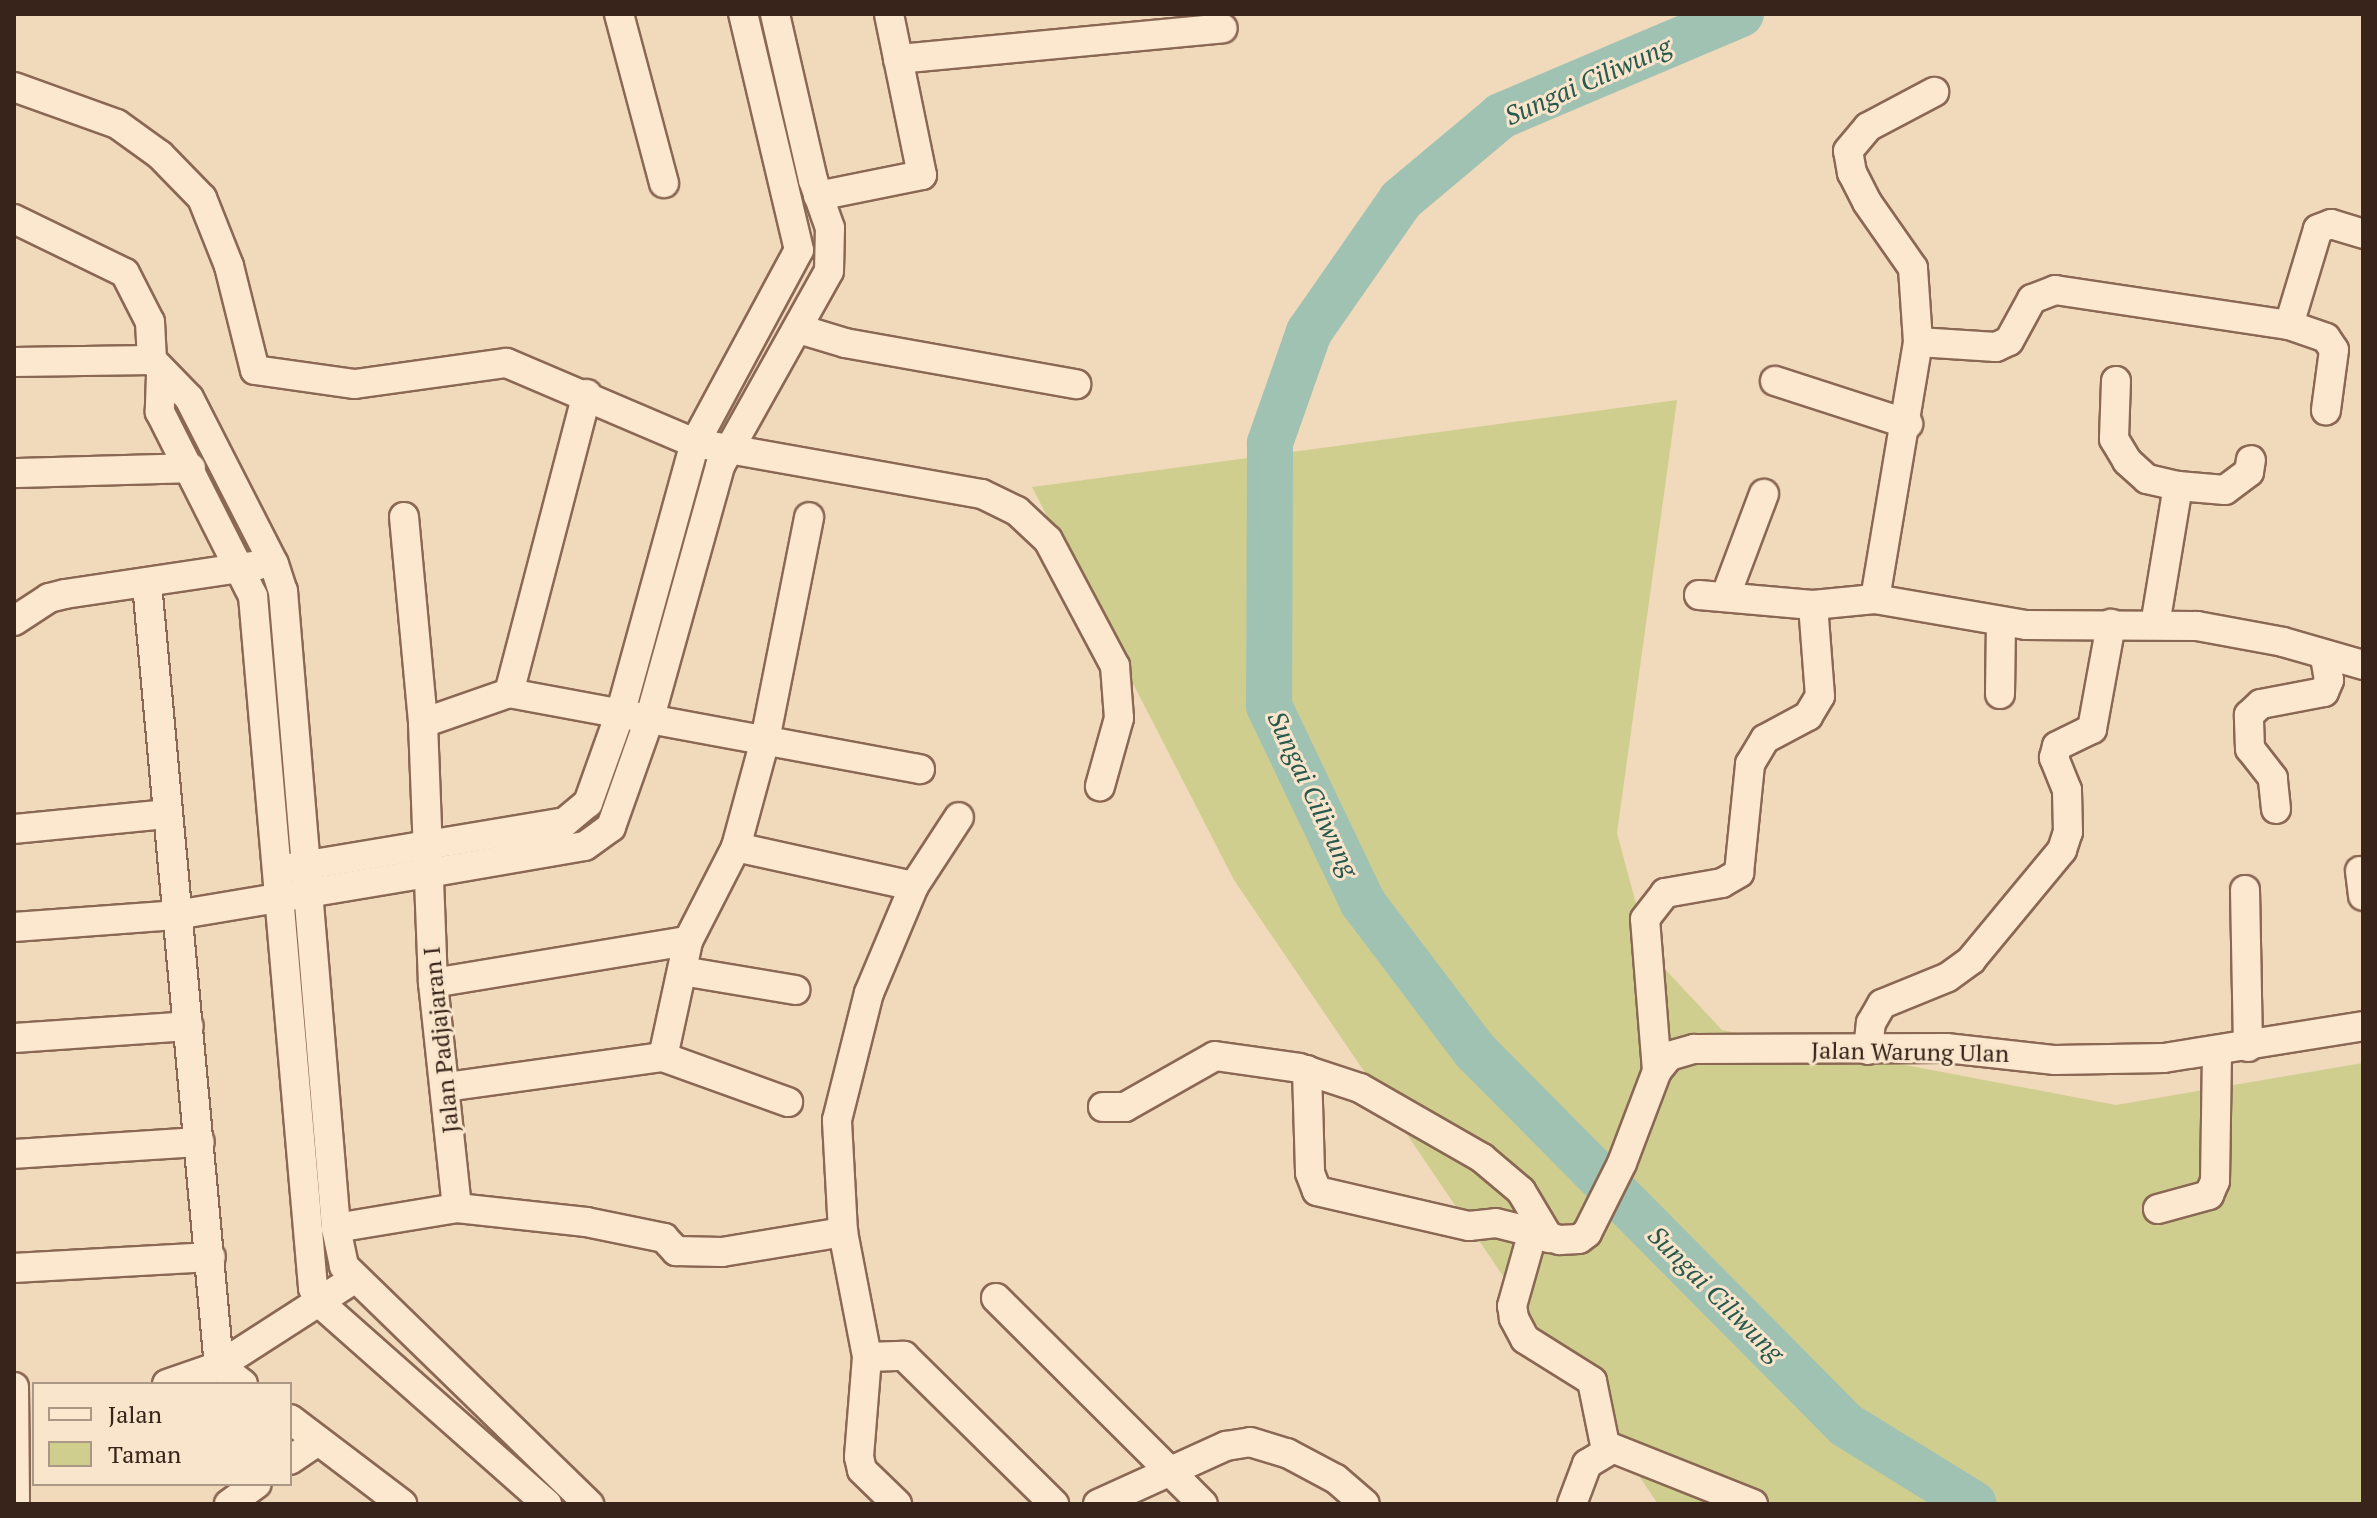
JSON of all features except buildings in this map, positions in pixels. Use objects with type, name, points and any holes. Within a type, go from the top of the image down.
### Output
[{"type":"street","points":[[619,14],[664,183]]},
{"type":"street","points":[[307,877],[428,873],[596,841],[611,827],[650,717],[720,466],[823,286],[832,241],[805,187],[743,14]]},
{"type":"street","points":[[14,927],[176,915],[278,883],[428,845],[565,822],[579,815],[621,711],[695,443],[792,271],[805,187],[775,14]]},
{"type":"street","points":[[805,187],[922,175],[889,14]]},
{"type":"street","points":[[898,59],[1223,28]]},
{"type":"street","points":[[14,87],[117,124],[160,155],[202,198],[229,266],[255,370],[355,384],[507,363],[587,394],[695,443],[982,494],[1017,511],[1048,540],[1115,666],[1119,718],[1100,786]]},
{"type":"street","points":[[1875,599],[1908,424],[1918,342],[1913,268],[1867,202],[1852,173],[1848,151],[1868,127],[1934,92]]},
{"type":"street","points":[[14,219],[125,273],[150,322],[160,412],[241,566],[259,630],[313,1288],[321,1304],[547,1504]]},
{"type":"street","points":[[2289,325],[2318,229],[2331,224],[2363,234]]},
{"type":"street","points":[[792,271],[823,286]]},
{"type":"street","points":[[1918,342],[1996,347],[2009,341],[2032,299],[2055,290],[2289,325],[2326,338],[2334,350],[2326,410]]},
{"type":"street","points":[[799,329],[860,346],[1076,384]]},
{"type":"street","points":[[14,362],[156,367],[189,398],[274,564],[283,591],[336,1228],[344,1266],[581,1501]]},
{"type":"street","points":[[1775,381],[1908,424]]},
{"type":"street","points":[[2116,381],[2114,439],[2127,461],[2147,479],[2178,486],[2225,490],[2249,472],[2251,460]]},
{"type":"street","points":[[509,693],[587,394]]},
{"type":"street","points":[[14,473],[191,468]]},
{"type":"street","points":[[2155,625],[2178,486]]},
{"type":"street","points":[[1764,494],[1713,595],[1813,605],[1875,599],[2001,622],[2155,625],[2234,632],[2325,658],[2363,665]]},
{"type":"street","name":"Jalan Padjajaran I","points":[[404,517],[423,723],[433,983],[457,1208]]},
{"type":"street","points":[[663,1057],[688,941],[736,847],[765,740],[809,517]]},
{"type":"street","points":[[14,621],[49,598],[241,566],[274,564]]},
{"type":"street","points":[[147,584],[219,1366],[240,1382]]},
{"type":"street","points":[[1307,1070],[1310,1173],[1317,1191],[1469,1226],[1496,1223],[1541,1235],[1579,1239],[1599,1211],[1622,1163],[1657,1071],[1645,919],[1665,893],[1722,883],[1739,873],[1750,764],[1765,739],[1808,716],[1820,696],[1813,605]]},
{"type":"street","points":[[2000,694],[2001,622]]},
{"type":"street","points":[[1868,1050],[1871,1023],[1882,1004],[1948,977],[1971,960],[2062,850],[2069,813],[2067,790],[2054,758],[2057,746],[2092,729],[2111,624]]},
{"type":"street","points":[[2276,809],[2273,778],[2250,749],[2249,715],[2261,704],[2324,692],[2329,680],[2325,658]]},
{"type":"street","points":[[423,723],[509,693],[621,711],[920,769]]},
{"type":"street","points":[[14,829],[167,814]]},
{"type":"street","points":[[897,1504],[862,1470],[859,1457],[867,1357],[843,1232],[837,1120],[869,993],[914,886],[959,817]]},
{"type":"street","points":[[736,847],[914,886]]},
{"type":"street","points":[[2245,890],[2248,1047]]},
{"type":"street","points":[[433,983],[688,941]]},
{"type":"street","points":[[682,971],[795,990]]},
{"type":"street","points":[[14,1038],[189,1026]]},
{"type":"street","name":"Jalan Warung Ulan","points":[[1657,1071],[1683,1050],[1970,1049],[2112,1060],[2217,1052],[2363,1026]]},
{"type":"street","points":[[2158,1209],[2209,1195],[2215,1181],[2217,1052]]},
{"type":"street","points":[[1103,1107],[1125,1107],[1215,1056],[1307,1070],[1360,1088],[1482,1158],[1521,1191],[1541,1235],[1512,1306],[1517,1330],[1592,1381],[1600,1437],[1612,1449],[1703,1494],[1753,1504]]},
{"type":"street","points":[[446,1087],[663,1057],[788,1102]]},
{"type":"street","points":[[14,1154],[200,1142]]},
{"type":"street","points":[[336,1228],[457,1208],[612,1227],[664,1238],[676,1251],[722,1252],[843,1232]]},
{"type":"street","points":[[14,1268],[211,1257]]},
{"type":"street","points":[[173,1382],[219,1366],[321,1304],[354,1279]]},
{"type":"street","points":[[996,1298],[1169,1474],[1203,1504]]},
{"type":"street","points":[[867,1357],[904,1356],[1054,1504]]},
{"type":"street","points":[[14,1387],[22,1488]]},
{"type":"street","points":[[292,1421],[402,1504]]},
{"type":"street","points":[[292,1459],[318,1441]]},
{"type":"street","points":[[1098,1504],[1226,1446],[1250,1442],[1312,1466],[1365,1504]]},
{"type":"street","points":[[1572,1504],[1587,1464],[1612,1449]]},
{"type":"street","points":[[229,1504],[254,1486]]},
{"type":"green space","points":[[1677,400],[1617,833],[1649,952],[1722,1030],[2116,1105],[2363,1063],[2363,1504],[1658,1504],[1234,880],[1032,487]]},
{"type":"waterway","name":"Sungai Ciliwung","points":[[1741,14],[1501,116],[1401,200],[1309,332],[1270,443],[1269,706],[1363,903],[1475,1051],[1846,1425],[1974,1504]]}]
